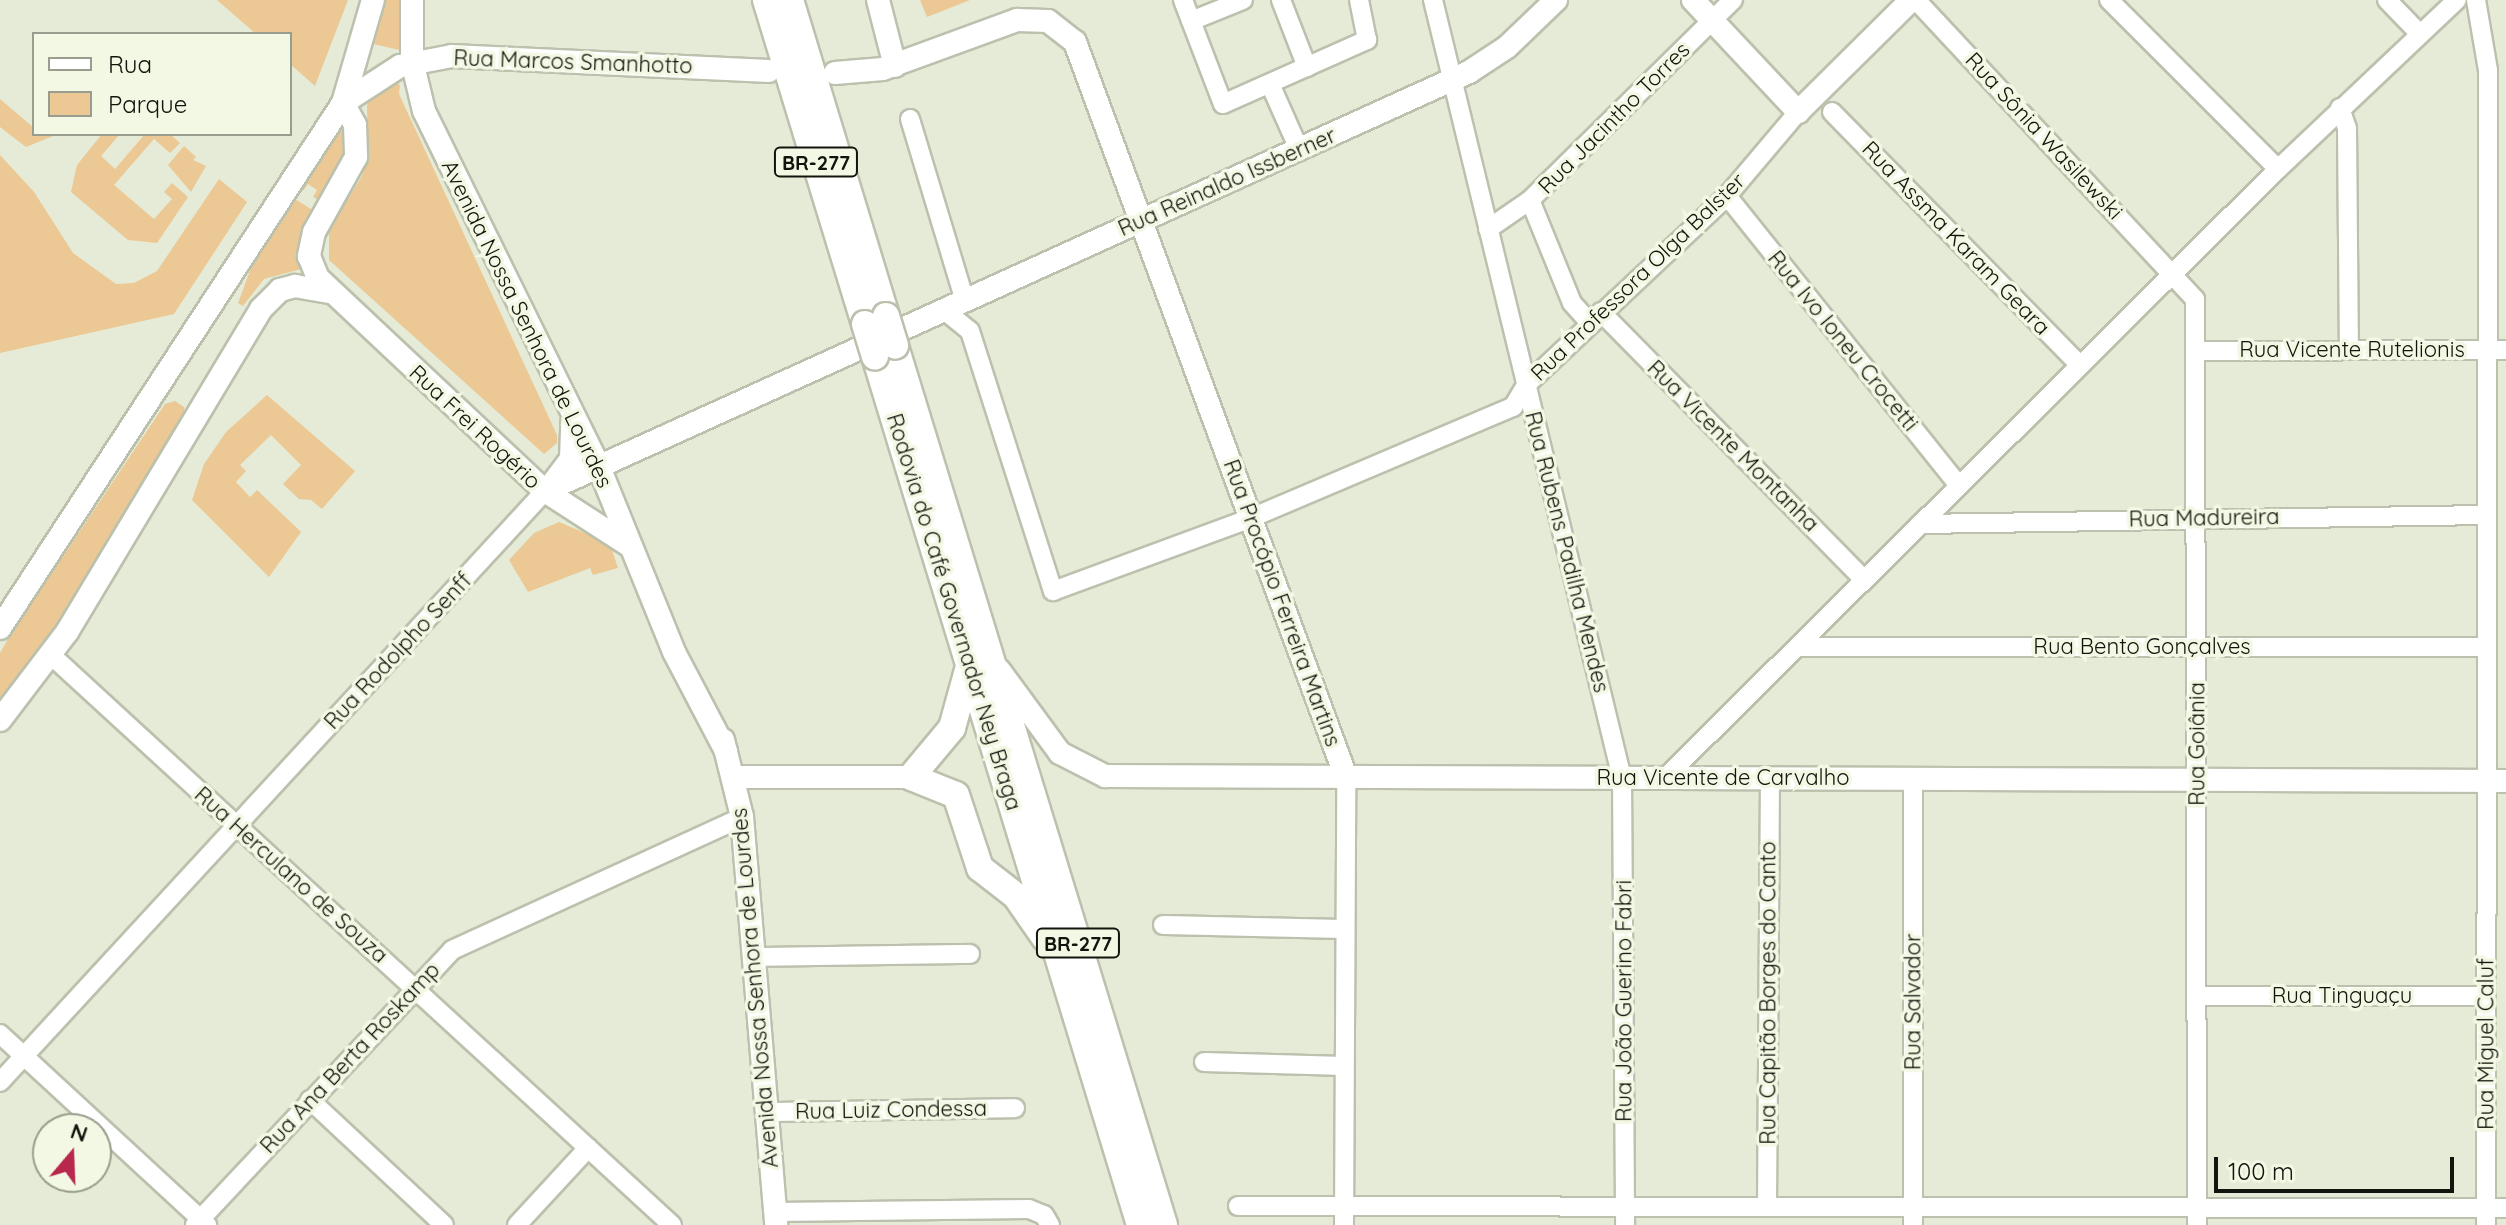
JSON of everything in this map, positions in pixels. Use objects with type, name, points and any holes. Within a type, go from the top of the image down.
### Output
[{"type":"highway","name":"Rodovia do Café Governador Ney Braga","points":[[766,0],[881,336],[981,662],[1164,1225]]},
{"type":"highway","name":"Rodovia do Café Governador Ney Braga","points":[[794,8],[881,336]]},
{"type":"highway","name":"Rodovia do Café Governador Ney Braga","points":[[981,662],[1060,961],[1140,1225]]},
{"type":"highway","points":[[981,662],[952,728],[911,777],[956,795],[980,868],[1016,896],[1060,961]]},
{"type":"main road","points":[[2,619],[343,103],[373,0]]},
{"type":"main road","name":"Avenida Nossa Senhora de Lourdes","points":[[412,0],[412,61],[430,125],[572,419],[599,467],[631,546],[726,751],[742,817],[776,1219]]},
{"type":"main road","points":[[835,73],[895,66],[878,0]]},
{"type":"main road","name":"Rua Reinaldo Issberner","points":[[881,336],[965,301],[1452,80],[1495,56],[1556,0]]},
{"type":"main road","points":[[1693,0],[1798,112]]},
{"type":"main road","name":"Rua Professora Olga Balster","points":[[1798,112],[1913,0]]},
{"type":"main road","name":"Rua Procópio Ferreira Martins","points":[[895,66],[1017,20],[1048,21],[1063,29],[1081,54],[1346,777]]},
{"type":"main road","name":"Rua Marcos Smanhotto","points":[[343,103],[382,74],[412,61],[476,56],[769,71]]},
{"type":"main road","points":[[329,292],[312,267],[310,243],[356,157],[355,125],[343,103]]},
{"type":"main road","points":[[0,720],[51,655],[261,309],[280,290],[295,286],[329,292]]},
{"type":"main road","name":"Rua Frei Rogério","points":[[329,292],[545,491],[610,528],[631,546]]},
{"type":"main road","name":"Rua Rodolpho Senff","points":[[545,491],[881,336]]},
{"type":"main road","points":[[545,491],[571,459],[572,419]]},
{"type":"main road","name":"Rua Vicente de Carvalho","points":[[981,662],[1060,753],[1105,776],[2496,781]]},
{"type":"main road","points":[[733,777],[911,777]]},
{"type":"street","points":[[1183,0],[1223,104],[1367,40],[1359,0]]},
{"type":"street","points":[[1191,21],[1243,0]]},
{"type":"street","points":[[1281,0],[1307,67]]},
{"type":"street","name":"Rua Rubens Padilha Mendes","points":[[1433,0],[1622,778]]},
{"type":"street","name":"Rua Jacintho Torres","points":[[1488,229],[1530,200],[1733,0]]},
{"type":"street","name":"Rua Sônia Wasilewski","points":[[1913,0],[2173,272]]},
{"type":"street","points":[[2109,0],[2278,169]]},
{"type":"street","points":[[2387,0],[2420,34]]},
{"type":"street","points":[[1665,778],[2173,272],[2340,108],[2457,0]]},
{"type":"street","name":"Rua Miguel Caluf","points":[[2476,0],[2488,70],[2497,350],[2487,515],[2487,647],[2496,781],[2486,996],[2486,1217]]},
{"type":"street","points":[[1270,84],[1299,149]]},
{"type":"street","points":[[2340,108],[2347,128],[2349,349]]},
{"type":"street","name":"Rua Professora Olga Balster","points":[[944,310],[970,331],[1053,591],[1251,518],[1503,412],[1520,398],[1526,385],[1727,196],[1798,112]]},
{"type":"street","name":"Rua Assma Karam Geara","points":[[1832,112],[2080,365]]},
{"type":"street","points":[[910,119],[965,301]]},
{"type":"street","name":"Rua Ivo Ioneu Crocetti","points":[[1727,196],[1959,486]]},
{"type":"street","name":"Rua Vicente Montanha","points":[[1530,200],[1572,303],[1596,318],[1864,580]]},
{"type":"street","name":"Rua Goiânia","points":[[2173,272],[2195,299],[2198,351],[2197,1216]]},
{"type":"street","name":"Rua Vicente Rutelionis","points":[[2198,351],[2497,350]]},
{"type":"street","name":"Rua Rodolpho Senff","points":[[0,1082],[545,491]]},
{"type":"street","name":"Rua Madureira","points":[[1920,524],[2197,517],[2487,515]]},
{"type":"street","name":"Rua Bento Gonçalves","points":[[1798,647],[2487,647]]},
{"type":"street","name":"Rua Herculano de Souza","points":[[51,655],[672,1225]]},
{"type":"street","name":"Rua Procópio Ferreira Martins","points":[[1344,1225],[1346,777]]},
{"type":"street","name":"Rua João Guerino Fabri","points":[[1622,778],[1625,1216]]},
{"type":"street","name":"Rua Capitão Borges do Canto","points":[[1767,1207],[1770,779]]},
{"type":"street","name":"Rua Salvador","points":[[1913,779],[1913,1216]]},
{"type":"street","name":"Rua Ana Berta Roskamp","points":[[201,1223],[414,988],[464,943],[742,817]]},
{"type":"street","points":[[1163,925],[1345,929]]},
{"type":"street","points":[[754,957],[970,954]]},
{"type":"street","name":"Rua Tinguaçu","points":[[2197,996],[2486,996]]},
{"type":"street","points":[[0,1034],[201,1223]]},
{"type":"street","points":[[1204,1062],[1344,1066]]},
{"type":"street","points":[[310,1100],[444,1225]]},
{"type":"street","name":"Rua Luiz Condessa","points":[[767,1112],[1015,1108]]},
{"type":"street","points":[[517,1225],[588,1148]]},
{"type":"street","points":[[1238,1206],[1480,1206],[1625,1216],[1767,1207],[1913,1216],[2486,1217],[2506,1208]]},
{"type":"street","points":[[1480,1206],[1480,1225]]},
{"type":"street","points":[[776,1219],[1029,1209],[1047,1220]]},
{"type":"green space","points":[[217,0],[348,0],[315,86],[292,66],[292,32],[254,32]]},
{"type":"green space","points":[[383,0],[407,0],[404,51],[369,43]]},
{"type":"green space","points":[[920,0],[970,0],[927,17]]},
{"type":"green space","points":[[394,81],[400,85],[399,94],[557,435],[557,443],[544,454],[329,260],[329,230],[362,176],[368,155],[367,105],[375,90]]},
{"type":"green space","points":[[0,99],[32,126],[32,136],[53,136],[26,147],[0,127]]},
{"type":"green space","points":[[344,120],[348,152],[320,201],[313,197],[317,190],[308,184],[303,191],[296,187]]},
{"type":"green space","points":[[100,136],[118,136],[101,156],[115,169],[143,136],[172,136],[180,143],[170,153],[154,139],[114,185],[154,219],[172,199],[164,192],[172,183],[188,197],[157,243],[128,240],[71,192],[77,165]]},
{"type":"green space","points":[[184,146],[196,157],[193,160],[206,166],[191,192],[168,165]]},
{"type":"green space","points":[[0,155],[34,192],[73,253],[116,284],[134,283],[157,271],[219,179],[247,202],[174,314],[0,353]]},
{"type":"green space","points":[[295,199],[314,211],[305,268],[264,279],[243,306],[238,303],[251,268]]},
{"type":"green space","points":[[267,395],[355,471],[322,509],[311,500],[299,499],[283,484],[301,465],[271,435],[240,465],[246,471],[236,482],[250,497],[257,490],[301,532],[269,577],[192,500],[204,464],[226,432]]},
{"type":"green space","points":[[175,401],[184,407],[184,417],[67,621],[0,705],[0,653],[8,639],[165,404]]},
{"type":"green space","points":[[559,522],[599,539],[612,550],[618,568],[593,575],[590,568],[528,592],[509,560],[534,533]]}]
